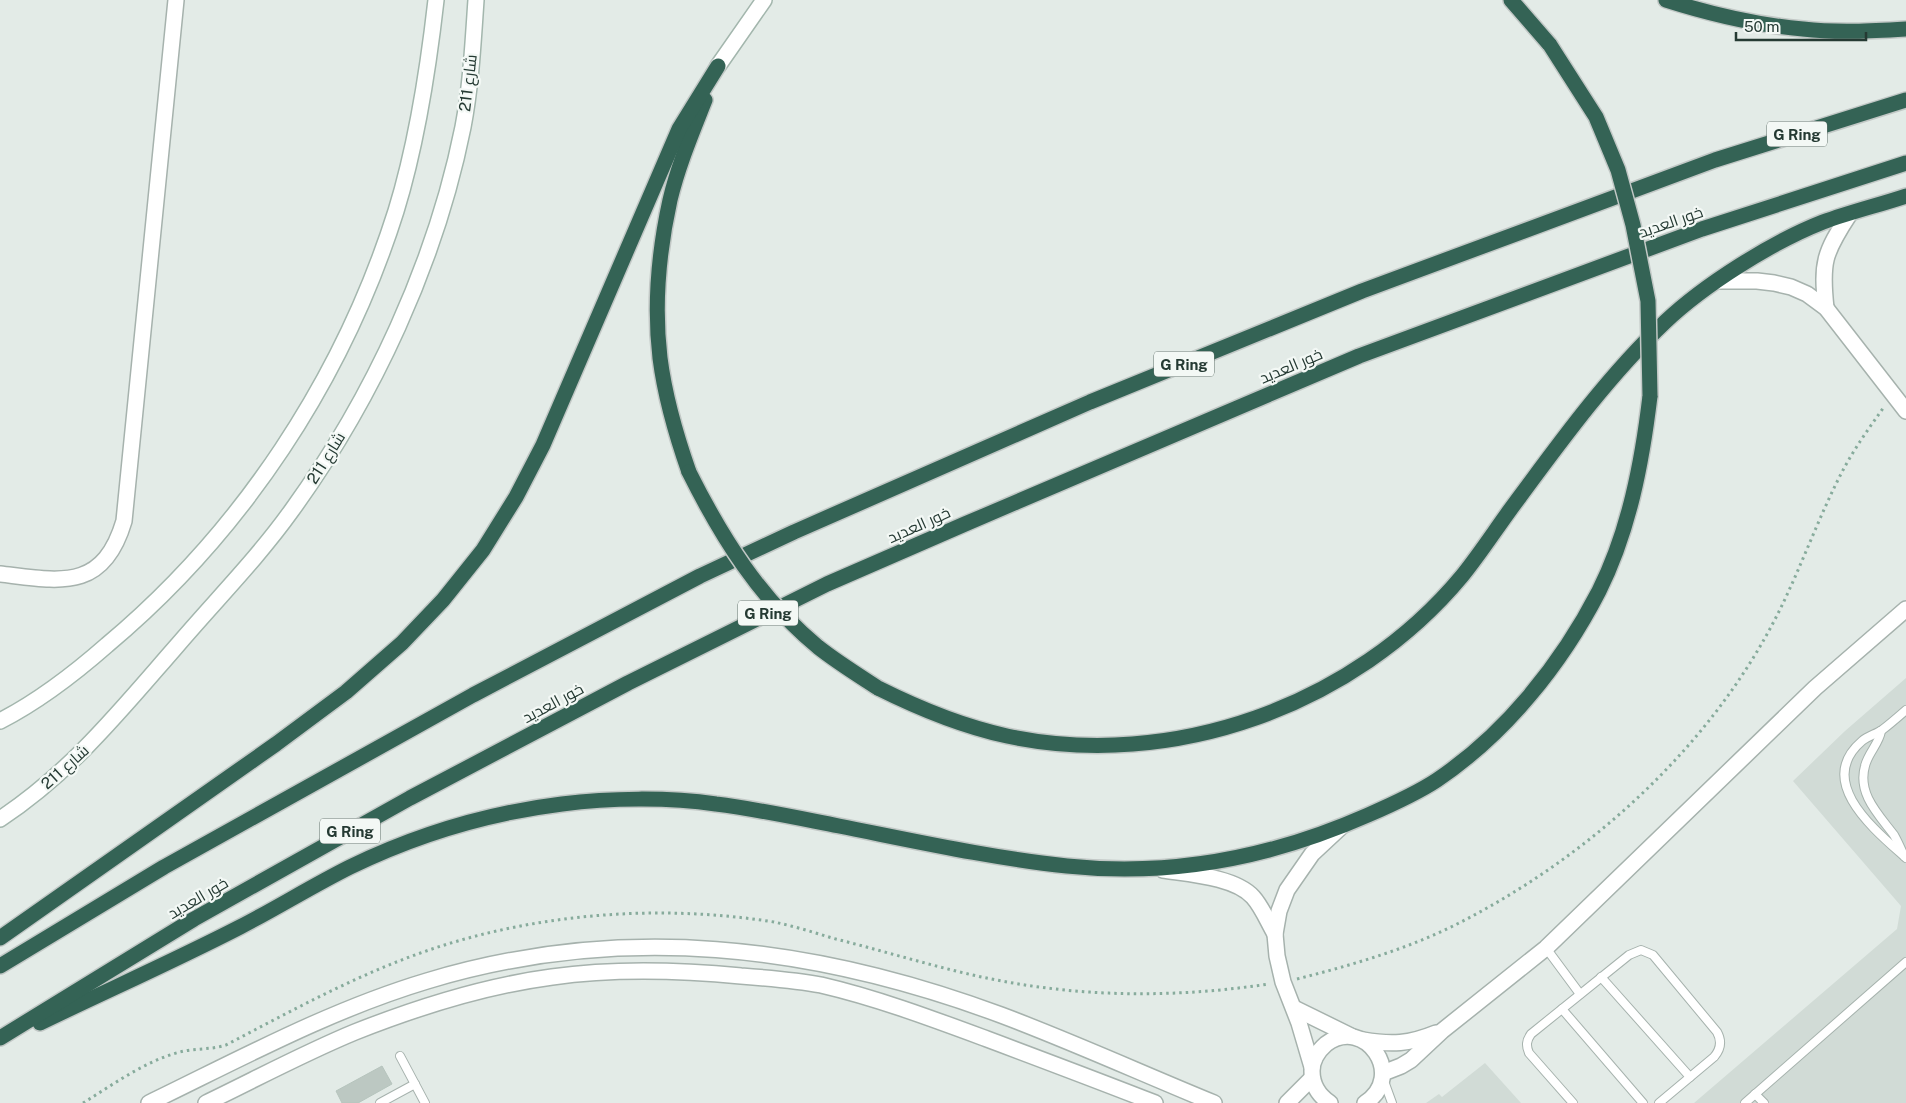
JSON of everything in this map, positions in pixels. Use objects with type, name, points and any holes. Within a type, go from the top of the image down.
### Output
[{"type":"highway","points":[[0,1043],[240,927],[348,868],[397,845],[493,816],[561,804],[614,800],[711,803],[1022,860],[1117,870],[1157,869],[1240,858],[1285,847],[1341,827],[1386,807],[1436,780],[1482,745],[1528,698],[1567,645],[1600,589],[1623,531],[1636,484],[1645,437],[1650,396],[1648,302],[1633,225],[1618,170],[1596,117],[1550,45],[1511,0]]},
{"type":"highway","points":[[1666,0],[1695,9],[1744,20],[1803,29],[1855,31],[1906,29]]},
{"type":"highway","points":[[718,66],[684,152],[670,200],[661,256],[658,306],[660,358],[669,407],[689,472],[710,515],[733,552],[756,583],[788,619],[818,646],[846,667],[878,688],[920,709],[1008,736],[1051,743],[1101,746],[1150,743],[1201,735],[1242,723],[1293,704],[1383,651],[1425,616],[1462,576],[1561,442],[1622,365],[1666,321],[1717,282],[1792,236],[1824,222],[1906,196]]},
{"type":"highway","points":[[0,938],[276,744],[346,692],[402,643],[443,600],[483,550],[516,497],[543,445],[679,128],[718,66]]},
{"type":"highway","name":"G Ring","points":[[0,966],[164,867],[472,695],[700,576],[785,536],[1090,402],[1362,291],[1714,160],[1906,100]]},
{"type":"highway","name":"خور العديد","points":[[0,1038],[194,919],[410,798],[628,683],[827,584],[1359,356],[1702,229],[1906,163]]},
{"type":"street","points":[[0,574],[70,580],[92,571],[109,555],[119,539],[124,521],[176,0]]},
{"type":"street","points":[[0,721],[33,702],[84,665],[143,615],[171,588],[257,485],[306,411],[348,334],[396,211],[418,124],[426,81],[436,0]]},
{"type":"street","name":"شارع 211","points":[[0,819],[40,790],[93,741],[237,579],[291,512],[317,475],[341,434],[364,393],[407,306],[441,216],[457,152],[468,92],[476,0]]},
{"type":"street","points":[[718,66],[764,0]]},
{"type":"street","points":[[1826,308],[1824,268],[1827,252],[1849,215]]},
{"type":"street","points":[[1717,282],[1757,281],[1791,287],[1807,294],[1826,308],[1906,411]]},
{"type":"street","points":[[1383,1075],[1411,1060],[1442,1031],[1546,948],[1815,688],[1906,609]]},
{"type":"street","points":[[1330,1103],[1319,1094],[1294,1008],[1283,982],[1277,956],[1275,934],[1279,911],[1287,890],[1312,854],[1341,827]]},
{"type":"street","points":[[1157,869],[1225,881],[1241,888],[1252,896],[1275,934]]},
{"type":"street","points":[[149,1103],[340,1012],[428,981],[509,962],[550,955],[614,948],[655,947],[732,950],[775,955],[907,985],[998,1014],[1214,1103]]},
{"type":"street","points":[[206,1103],[312,1051],[355,1032],[420,1008],[486,989],[553,977],[634,971],[710,973],[773,978],[820,985],[887,1004],[946,1024],[1155,1103]]},
{"type":"street","points":[[1294,1008],[1357,1038],[1371,1046],[1378,1053],[1382,1063],[1383,1075],[1376,1094],[1365,1103]]},
{"type":"street","points":[[1287,1103],[1312,1072],[1314,1059],[1323,1046],[1336,1038],[1357,1038],[1384,1044],[1407,1043],[1442,1031]]},
{"type":"lane","points":[[1905,857],[1889,844],[1848,796],[1845,787],[1844,769],[1851,754],[1862,741],[1881,730],[1906,710]]},
{"type":"lane","points":[[1899,716],[1906,721]]},
{"type":"lane","points":[[1881,730],[1878,741],[1865,765],[1863,785],[1869,801],[1894,836],[1905,857]]},
{"type":"lane","points":[[1546,948],[1580,994]]},
{"type":"lane","points":[[1572,1103],[1529,1053],[1526,1043],[1531,1034],[1632,952],[1645,951],[1653,955],[1719,1036],[1720,1045],[1717,1054],[1660,1103]]},
{"type":"lane","points":[[1746,1103],[1906,962]]},
{"type":"lane","points":[[1601,978],[1690,1077]]},
{"type":"lane","points":[[1562,1009],[1642,1103]]},
{"type":"lane","points":[[400,1056],[425,1103]]},
{"type":"lane","points":[[1383,1075],[1392,1103]]},
{"type":"lane","points":[[380,1103],[415,1084]]},
{"type":"lane","points":[[1755,1094],[1764,1103]]},
{"type":"shaded area","points":[[1906,678],[1906,1103],[1694,1103],[1897,929],[1901,906],[1793,781],[1845,731]]},
{"type":"shaded area","points":[[1485,1063],[1521,1103],[1426,1103],[1439,1094],[1442,1097]]},
{"type":"building","points":[[382,1066],[392,1084],[358,1103],[342,1103],[336,1091]]}]
